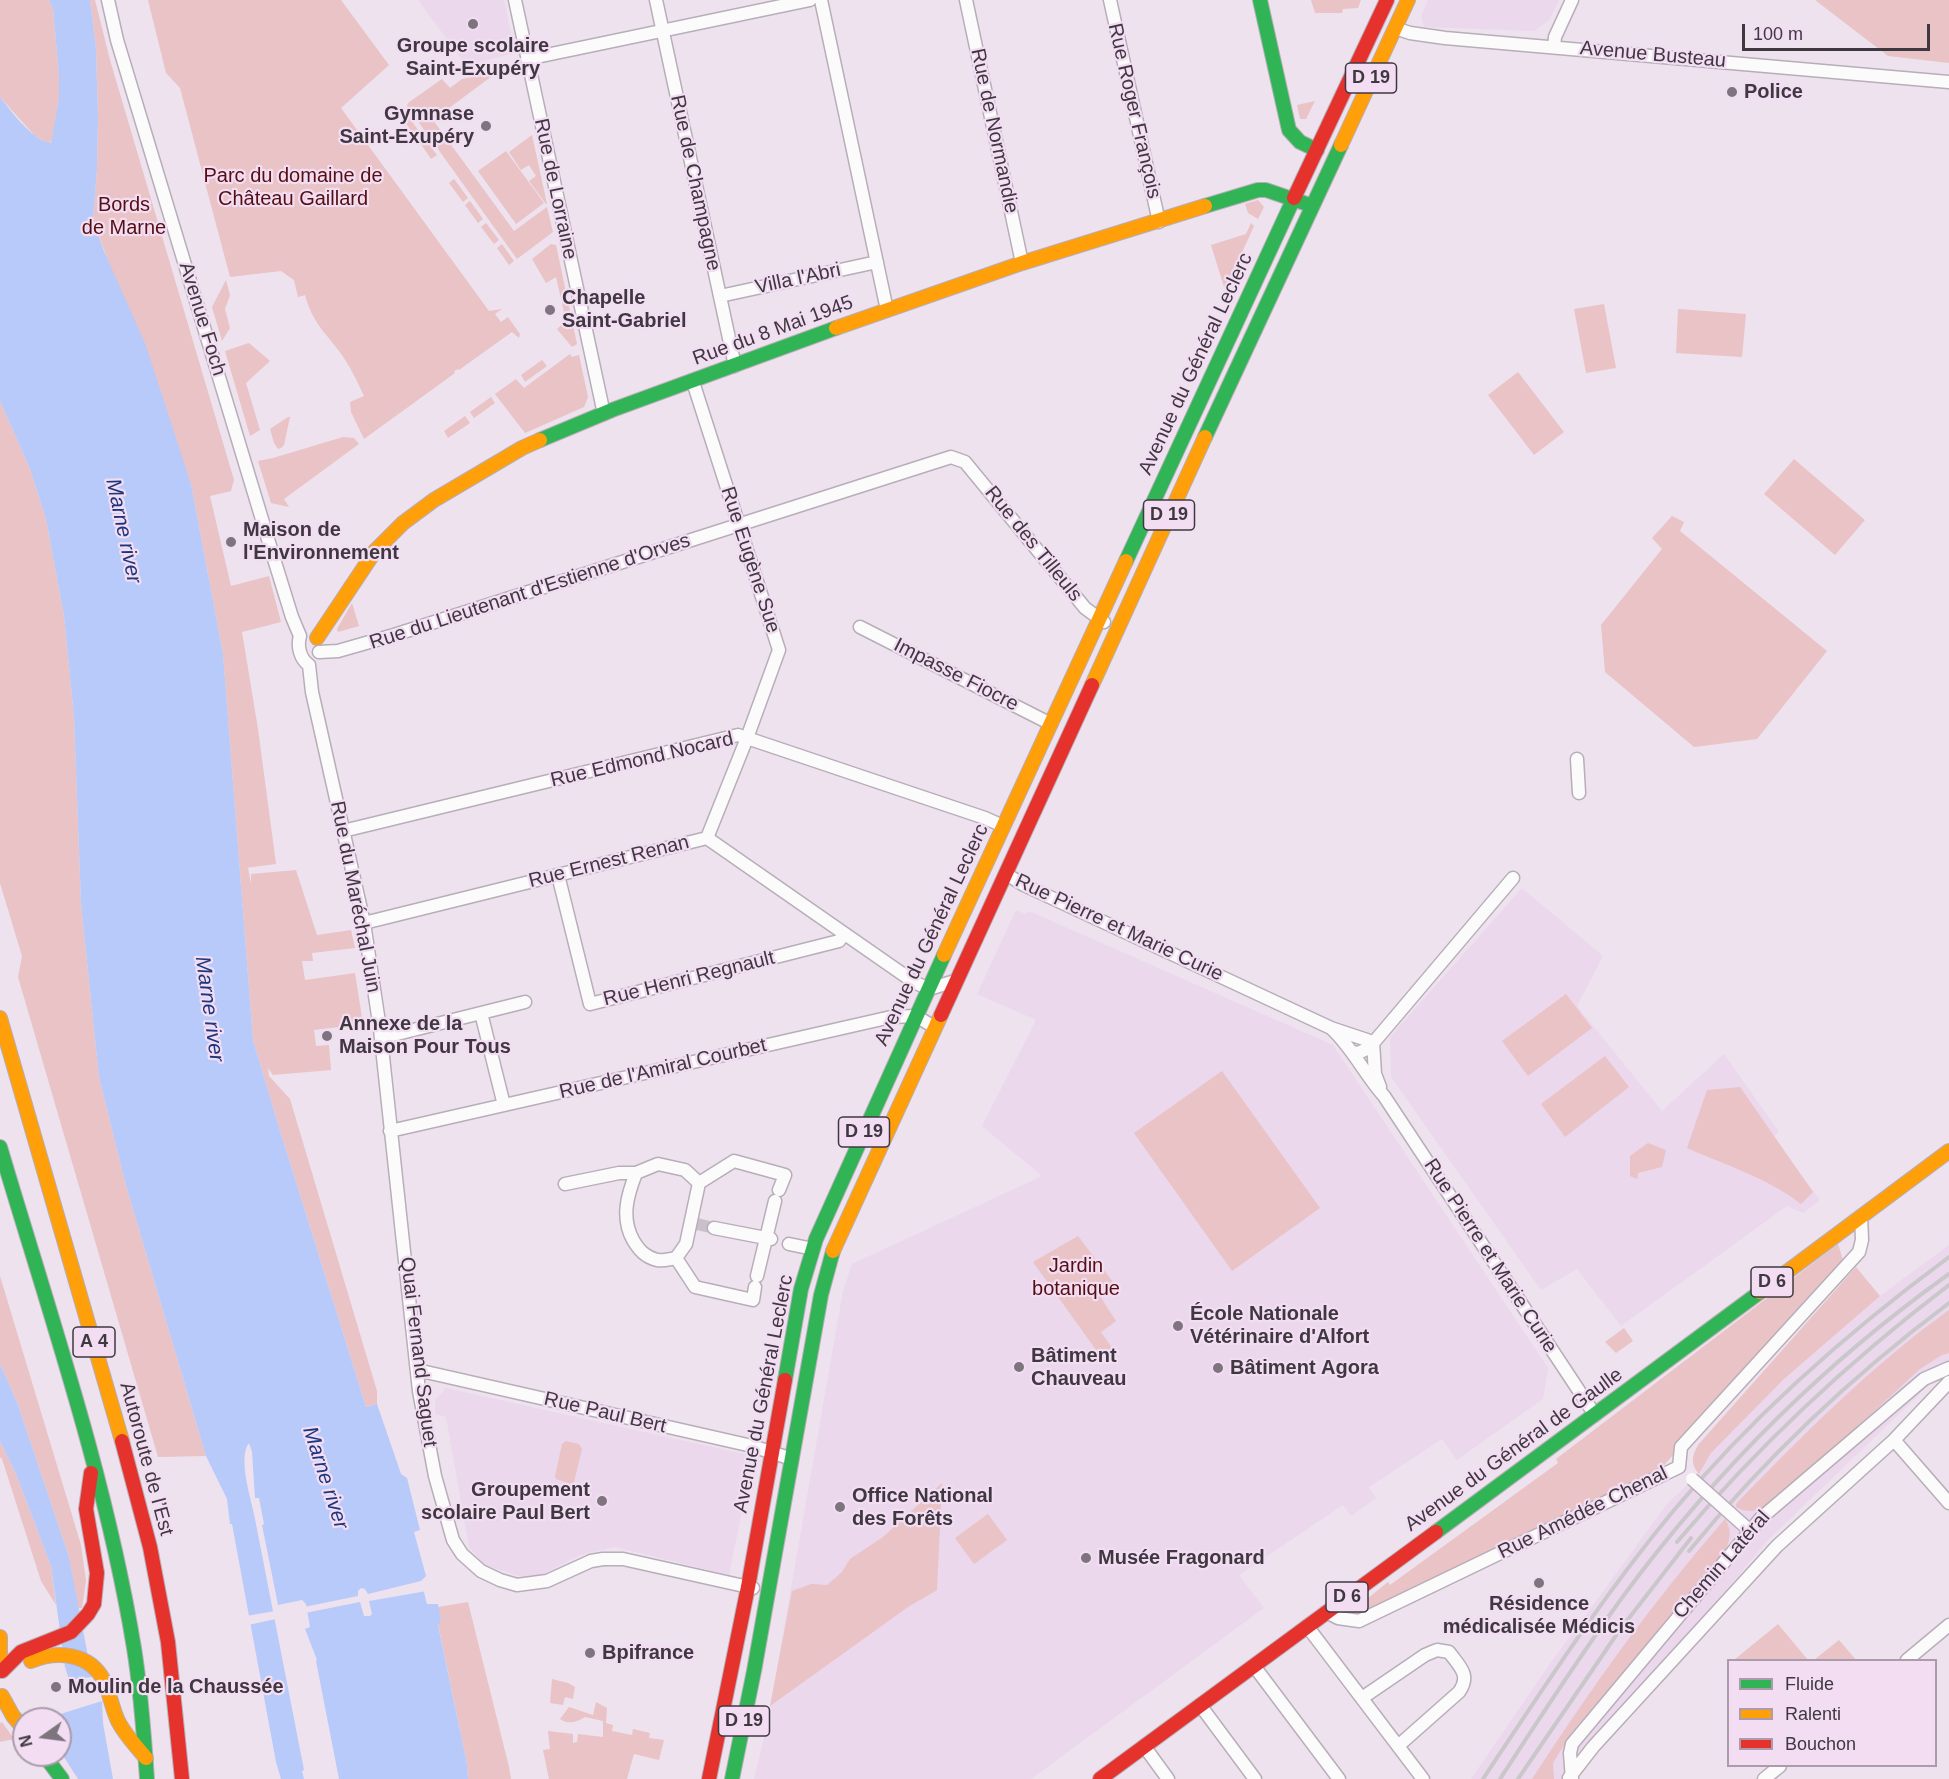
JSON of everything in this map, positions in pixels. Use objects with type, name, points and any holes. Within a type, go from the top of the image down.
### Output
[{"type":"main road","points":[[1260,0],[1289,129],[1300,142],[1317,150]]},
{"type":"main road","name":"Avenue du Général Leclerc","points":[[709,1779],[748,1587],[801,1289],[813,1249],[928,989],[1387,0]]},
{"type":"main road","name":"Avenue du Général Leclerc","points":[[732,1779],[769,1591],[821,1294],[834,1246],[1408,0]]},
{"type":"main road","points":[[1380,15],[1395,28]]},
{"type":"main road","name":"Rue du 8 Mai 1945","points":[[317,638],[375,551],[403,523],[434,500],[522,448],[604,414],[887,310],[1022,263],[1258,190],[1266,190],[1312,206]]},
{"type":"main road","points":[[1003,826],[1006,874]]},
{"type":"main road","name":"Autoroute de l’Est","points":[[0,1018],[141,1509],[168,1642],[182,1779]]},
{"type":"main road","name":"A 4","points":[[0,1147],[93,1462],[111,1531],[126,1601],[141,1695],[147,1779]]},
{"type":"main road","name":"Avenue du Général de Gaulle","points":[[1100,1779],[1949,1151]]},
{"type":"main road","points":[[4,1680],[21,1652],[71,1632],[88,1614],[93,1604],[97,1573],[86,1509],[93,1462]]},
{"type":"main road","points":[[0,1637],[4,1680],[12,1712]]},
{"type":"main road","points":[[4,1680],[30,1661],[42,1656],[62,1654],[90,1664],[106,1684],[121,1728],[146,1758]]},
{"type":"street","name":"Avenue Foch","points":[[108,0],[117,40],[274,559],[300,636],[302,659],[309,665]]},
{"type":"street","name":"Rue de Lorraine","points":[[515,0],[604,414]]},
{"type":"street","name":"Rue de Champagne","points":[[656,0],[735,366]]},
{"type":"street","points":[[527,59],[810,0]]},
{"type":"street","points":[[821,0],[887,310]]},
{"type":"street","name":"Rue de Normandie","points":[[966,0],[1022,263]]},
{"type":"street","name":"Rue Roger François","points":[[1110,0],[1159,222]]},
{"type":"street","points":[[1554,47],[1555,37],[1572,0]]},
{"type":"street","name":"Avenue Busteau","points":[[1395,28],[1410,33],[1445,38],[1949,82]]},
{"type":"street","points":[[1317,150],[1335,157]]},
{"type":"street","name":"Villa l'Abri","points":[[720,296],[877,262]]},
{"type":"street","name":"Rue Eugène Sue","points":[[693,382],[779,650],[707,838]]},
{"type":"street","name":"Rue des Tilleuls","points":[[951,457],[965,462],[1085,608],[1116,630]]},
{"type":"street","name":"Rue du Lieutenant d'Estienne d'Orves","points":[[319,652],[338,651],[376,641],[951,457]]},
{"type":"street","name":"Impasse Fiocre","points":[[860,627],[1051,724]]},
{"type":"street","points":[[300,636],[307,632],[313,633],[317,638],[319,652],[317,661],[314,665],[309,665]]},
{"type":"street","name":"Rue du Maréchal Juin","points":[[309,665],[312,692],[364,923],[381,1038],[390,1131]]},
{"type":"street","name":"Rue Edmond Nocard","points":[[343,831],[738,735],[1003,826]]},
{"type":"street","points":[[1577,759],[1579,793]]},
{"type":"street","name":"Rue Ernest Renan","points":[[364,923],[707,838],[914,982],[928,989]]},
{"type":"street","name":"Rue Pierre et Marie Curie","points":[[1006,874],[1024,885],[1331,1028],[1373,1042],[1374,1074],[1384,1096]]},
{"type":"street","name":"Rue Henri Regnault","points":[[558,875],[590,1004],[838,940],[844,934]]},
{"type":"street","points":[[1352,1052],[1365,1052],[1514,878]]},
{"type":"street","points":[[928,989],[955,981]]},
{"type":"street","points":[[381,1038],[525,1002]]},
{"type":"street","points":[[481,1013],[504,1105]]},
{"type":"street","name":"Rue de l'Amiral Courbet","points":[[390,1131],[891,1017],[916,1017]]},
{"type":"street","points":[[916,1017],[934,1027]]},
{"type":"street","name":"Rue Pierre et Marie Curie","points":[[1331,1028],[1342,1038],[1370,1080],[1384,1096],[1595,1415]]},
{"type":"street","name":"Quai Fernand Saguet","points":[[390,1131],[417,1370],[435,1476],[453,1540],[462,1554],[473,1564],[500,1580],[517,1585],[547,1581],[591,1561],[623,1559],[769,1591]]},
{"type":"street","points":[[676,1258],[695,1287],[753,1300],[756,1281],[769,1239],[777,1195],[785,1175],[734,1161],[699,1183]]},
{"type":"street","points":[[565,1184],[619,1173],[636,1173],[658,1164],[685,1170],[699,1183]]},
{"type":"street","points":[[636,1173],[629,1190],[625,1216],[629,1233],[640,1252],[658,1260],[676,1258],[686,1244],[694,1223],[699,1183]]},
{"type":"street","name":"Rue Amédée Chenal","points":[[1326,1612],[1338,1618],[1359,1621],[1679,1467],[1681,1447],[1859,1252],[1862,1240],[1861,1216]]},
{"type":"street","points":[[714,1228],[769,1239]]},
{"type":"street","points":[[789,1244],[813,1249]]},
{"type":"street","name":"Chemin Latéral","points":[[1570,1778],[1572,1744],[1749,1530],[1924,1379],[1949,1368]]},
{"type":"street","name":"Rue Paul Bert","points":[[417,1370],[752,1446],[792,1459]]},
{"type":"street","name":"Chemin Latéral","points":[[1570,1778],[1593,1747],[1777,1546],[1894,1440],[1949,1382]]},
{"type":"street","points":[[1894,1440],[1949,1503]]},
{"type":"street","points":[[1679,1467],[1749,1530]]},
{"type":"street","points":[[1908,1659],[1949,1625]]},
{"type":"street","points":[[1307,1626],[1423,1779]]},
{"type":"street","points":[[1362,1698],[1425,1655],[1437,1650],[1449,1652],[1453,1657],[1465,1675],[1465,1683],[1459,1692],[1398,1746]]},
{"type":"street","points":[[1254,1666],[1338,1779]]},
{"type":"street","points":[[1200,1705],[1255,1779]]},
{"type":"street","points":[[1144,1746],[1168,1779]]},
{"type":"street","points":[[1764,1779],[1779,1767]]},
{"type":"shaded area","name":"Groupe scolaire Saint-Exupéry","points":[[418,0],[504,0],[515,53],[466,65]]},
{"type":"shaded area","points":[[1428,0],[1559,0],[1549,20],[1534,31],[1424,27],[1421,16]]},
{"type":"shaded area","points":[[1522,888],[1603,956],[1577,1006],[1662,1111],[1724,1054],[1779,1132],[1773,1137],[1820,1200],[1803,1213],[1787,1206],[1621,1326],[1577,1269],[1541,1290],[1391,1077],[1390,1037]]},
{"type":"shaded area","name":"École Nationale Vétérinaire d'Alfort","points":[[1016,910],[1025,914],[1029,911],[1333,1045],[1548,1368],[1543,1399],[1457,1460],[1442,1439],[1369,1487],[1376,1498],[1351,1516],[1343,1505],[1239,1575],[1264,1608],[1031,1779],[754,1779],[767,1725],[843,1291],[852,1264],[1042,1176],[982,1126],[1036,1020],[977,994]]},
{"type":"shaded area","points":[[1949,1245],[1949,1366],[1767,1541],[1571,1779],[1471,1779],[1547,1668],[1667,1504],[1699,1474],[1711,1453],[1784,1379],[1880,1296]]},
{"type":"shaded area","name":"Groupement scolaire Paul Bert","points":[[446,1388],[753,1456],[729,1575],[615,1547],[580,1555],[532,1580],[484,1565],[469,1547],[446,1417],[435,1414],[435,1400]]},
{"type":"green space","points":[[0,0],[49,0],[53,9],[59,97],[52,140],[49,144],[34,135],[0,97]]},
{"type":"green space","name":"Bords de Marne","points":[[90,0],[95,0],[110,60],[234,480],[231,491],[210,496],[231,586],[269,576],[281,622],[242,632],[276,864],[245,868],[248,868],[251,884],[251,874],[296,870],[317,935],[351,930],[355,948],[312,953],[313,961],[302,961],[305,980],[355,973],[363,1024],[314,1030],[316,1046],[329,1045],[331,1070],[273,1075],[268,1068],[269,1076],[290,1099],[377,1391],[377,1404],[366,1407],[253,1040],[223,654],[191,484],[93,220],[98,115],[96,48]]},
{"type":"green space","name":"Parc du domaine de Château Gaillard","points":[[148,0],[341,0],[389,65],[341,108],[489,311],[502,309],[495,314],[501,322],[508,317],[520,334],[519,338],[512,332],[459,370],[454,371],[455,373],[364,439],[351,412],[350,402],[364,396],[346,361],[315,319],[305,295],[298,297],[294,280],[281,271],[230,277],[180,88],[166,73]]},
{"type":"green space","points":[[1311,0],[1361,0],[1358,8],[1343,9],[1342,13],[1315,13]]},
{"type":"green space","points":[[1815,0],[1949,0],[1949,63],[1888,56]]},
{"type":"green space","points":[[505,70],[505,73],[492,76],[433,120],[514,231],[547,207],[553,232],[517,259],[407,106],[442,79],[450,88],[462,79]]},
{"type":"green space","points":[[1315,101],[1306,119],[1300,119],[1297,105]]},
{"type":"green space","points":[[408,116],[421,134],[416,138],[403,119]]},
{"type":"green space","points":[[532,135],[547,204],[529,181],[536,176],[529,165],[521,170],[509,152]]},
{"type":"green space","points":[[424,138],[437,155],[431,159],[419,141]]},
{"type":"green space","points":[[506,151],[544,203],[516,224],[478,171]]},
{"type":"green space","points":[[454,179],[468,198],[463,202],[449,183]]},
{"type":"green space","points":[[1258,200],[1264,207],[1258,219],[1248,213],[1245,204]]},
{"type":"green space","points":[[470,201],[483,219],[478,223],[465,205]]},
{"type":"green space","points":[[486,223],[499,240],[494,244],[481,227]]},
{"type":"green space","points":[[1251,223],[1254,226],[1225,290],[1211,245],[1246,234]]},
{"type":"green space","points":[[502,244],[514,261],[509,265],[497,248]]},
{"type":"green space","points":[[551,244],[556,245],[577,344],[572,347],[557,329],[566,321],[556,277],[546,283],[532,259]]},
{"type":"green space","points":[[226,280],[230,295],[225,309],[230,328],[222,341],[212,307]]},
{"type":"green space","points":[[1604,304],[1616,368],[1586,373],[1574,309]]},
{"type":"green space","points":[[1678,309],[1746,314],[1742,357],[1676,353]]},
{"type":"green space","points":[[249,343],[270,361],[246,383],[260,430],[250,436],[225,351]]},
{"type":"green space","points":[[570,354],[572,357],[579,355],[588,397],[584,407],[525,433],[495,394],[516,379],[524,388]]},
{"type":"green space","points":[[542,360],[547,366],[525,382],[521,375]]},
{"type":"green space","points":[[1518,372],[1564,432],[1534,455],[1488,395]]},
{"type":"green space","points":[[491,397],[495,403],[474,418],[470,412]]},
{"type":"green space","points":[[0,401],[30,469],[46,519],[64,616],[74,717],[81,904],[99,1077],[125,1182],[206,1456],[158,1457],[18,977],[22,956],[0,883]]},
{"type":"green space","points":[[465,416],[470,423],[448,438],[444,431]]},
{"type":"green space","points":[[290,417],[284,445],[278,449],[270,429]]},
{"type":"green space","points":[[343,437],[354,438],[359,444],[284,499],[289,507],[271,503],[258,461]]},
{"type":"green space","points":[[1794,459],[1865,520],[1835,555],[1764,494]]},
{"type":"green space","points":[[1672,516],[1684,522],[1680,531],[1827,651],[1757,739],[1694,747],[1605,672],[1601,625],[1662,549],[1652,538]]},
{"type":"green space","points":[[352,603],[359,626],[338,632],[337,629]]},
{"type":"green space","points":[[1566,994],[1592,1028],[1528,1076],[1502,1041]]},
{"type":"green space","points":[[1605,1056],[1629,1087],[1565,1137],[1541,1104]]},
{"type":"green space","points":[[1222,1071],[1320,1208],[1232,1271],[1134,1133]]},
{"type":"green space","points":[[1740,1087],[1813,1192],[1801,1204],[1760,1179],[1687,1148],[1707,1090]]},
{"type":"green space","points":[[1648,1143],[1666,1150],[1662,1167],[1638,1173],[1637,1179],[1630,1176],[1630,1156]]},
{"type":"green space","name":"Jardin botanique","points":[[1078,1236],[1113,1282],[1098,1293],[1116,1321],[1101,1332],[1115,1352],[1104,1361],[1033,1262]]},
{"type":"green space","points":[[1838,1244],[1843,1260],[1659,1471],[1365,1612],[1354,1614],[1351,1612],[1388,1582],[1390,1585],[1558,1463],[1556,1459]]},
{"type":"green space","points":[[1856,1267],[1880,1296],[1784,1379],[1711,1453],[1699,1474],[1694,1467],[1693,1460],[1698,1445]]},
{"type":"green space","points":[[0,1276],[81,1545],[86,1581],[82,1608],[78,1608],[69,1557],[17,1402],[0,1364]]},
{"type":"green space","points":[[1949,1310],[1949,1353],[1920,1369],[1769,1508],[1748,1511],[1736,1507],[1736,1504],[1761,1478],[1838,1402],[1892,1354]]},
{"type":"green space","points":[[1624,1328],[1633,1341],[1616,1353],[1605,1342]]},
{"type":"green space","points":[[0,1441],[16,1474],[51,1566],[56,1605],[41,1581],[0,1457]]},
{"type":"green space","points":[[566,1441],[579,1444],[582,1449],[574,1482],[571,1484],[556,1479],[555,1476],[562,1444]]},
{"type":"green space","points":[[942,1483],[937,1590],[908,1607],[770,1706],[792,1591],[811,1584],[827,1585],[842,1572],[850,1559],[883,1537]]},
{"type":"green space","points":[[988,1514],[1007,1540],[974,1564],[955,1538]]},
{"type":"green space","points":[[1725,1519],[1730,1531],[1726,1552],[1572,1732],[1553,1763],[1554,1779],[1532,1779],[1624,1645]]},
{"type":"green space","points":[[468,1602],[511,1779],[468,1779],[467,1764],[438,1624],[441,1621],[438,1607]]},
{"type":"green space","points":[[1778,1624],[1807,1659],[1735,1659]]},
{"type":"green space","points":[[1839,1640],[1855,1659],[1815,1659]]},
{"type":"green space","points":[[552,1679],[575,1687],[573,1699],[565,1697],[563,1705],[550,1703]]},
{"type":"green space","points":[[596,1702],[607,1708],[606,1723],[613,1725],[612,1731],[632,1735],[633,1729],[650,1733],[649,1738],[664,1740],[659,1760],[634,1754],[627,1779],[549,1779],[543,1750],[550,1749],[548,1731],[573,1734],[573,1743],[577,1742],[578,1734],[603,1737],[603,1721],[585,1717],[572,1722],[560,1719],[569,1707],[593,1715]]},
{"type":"green space","points":[[2,1722],[12,1739],[0,1742],[0,1723]]},
{"type":"water","name":"Marne river","points":[[49,0],[90,0],[96,48],[98,115],[93,220],[104,251],[145,343],[191,484],[223,654],[253,1040],[366,1407],[377,1404],[401,1474],[407,1478],[420,1530],[414,1532],[426,1576],[421,1581],[427,1604],[438,1604],[441,1621],[438,1625],[467,1764],[468,1779],[339,1779],[317,1660],[305,1629],[310,1627],[306,1604],[302,1600],[278,1605],[259,1498],[255,1498],[252,1452],[249,1443],[244,1459],[246,1480],[304,1770],[302,1771],[304,1779],[281,1779],[227,1499],[206,1456],[125,1182],[99,1077],[81,904],[74,717],[64,616],[46,519],[30,469],[0,401],[0,97],[30,131],[51,143],[59,97],[59,75],[53,9]]},
{"type":"water","points":[[0,1364],[17,1402],[69,1557],[92,1677],[69,1680],[65,1667],[51,1566],[16,1474],[0,1441]]},
{"type":"water","points":[[102,1701],[103,1723],[113,1779],[78,1779],[70,1767],[72,1710]]},
{"type":"pier","points":[[425,1580],[427,1591],[369,1601],[372,1614],[370,1616],[364,1616],[360,1602],[305,1613],[304,1607],[358,1596],[361,1588],[365,1589],[368,1594]]},
{"type":"pier","points":[[275,1611],[276,1619],[248,1625],[246,1616]]},
{"type":"tunnel","points":[[697,1224],[714,1228]]},
{"type":"railway","points":[[1483,1779],[1599,1608],[1649,1541],[1706,1473],[1805,1374],[1875,1314],[1949,1257]]},
{"type":"railway","points":[[1500,1779],[1610,1614],[1698,1503],[1736,1461],[1817,1381],[1859,1344],[1949,1274]]},
{"type":"railway","points":[[1677,1542],[1740,1472],[1806,1406],[1840,1374],[1949,1285]]},
{"type":"railway","points":[[1689,1551],[1748,1483],[1812,1419],[1879,1359],[1949,1303]]},
{"type":"railway","points":[[1518,1779],[1619,1631],[1691,1538]]},
{"type":"traffic: fast","points":[[1260,0],[1289,130],[1300,142],[1317,150]]},
{"type":"traffic: fast","points":[[1205,437],[1341,145]]},
{"type":"traffic: fast","points":[[1205,206],[1258,190],[1266,190],[1307,204]]},
{"type":"traffic: fast","points":[[1126,561],[1294,198]]},
{"type":"traffic: fast","points":[[540,440],[612,410],[836,328]]},
{"type":"traffic: fast","points":[[785,1380],[801,1289],[816,1239],[944,955]]},
{"type":"traffic: fast","points":[[0,1147],[75,1395],[108,1521],[136,1664],[147,1779]]},
{"type":"traffic: fast","points":[[732,1779],[754,1671],[821,1295],[833,1251]]},
{"type":"traffic: fast","points":[[1436,1532],[1760,1292]]},
{"type":"traffic: fast","points":[[53,1767],[62,1779]]},
{"type":"traffic: slow","points":[[1341,145],[1408,0]]},
{"type":"traffic: slow","points":[[836,328],[1022,263],[1205,206]]},
{"type":"traffic: slow","points":[[1092,685],[1205,437]]},
{"type":"traffic: slow","points":[[317,638],[375,551],[403,523],[434,500],[522,448],[540,440]]},
{"type":"traffic: slow","points":[[944,955],[1126,561]]},
{"type":"traffic: slow","points":[[833,1251],[941,1015]]},
{"type":"traffic: slow","points":[[0,1018],[122,1441]]},
{"type":"traffic: slow","points":[[1760,1292],[1949,1151]]},
{"type":"traffic: slow","points":[[0,1637],[0,1659]]},
{"type":"traffic: slow","points":[[31,1661],[62,1655],[82,1659],[90,1665],[104,1681],[121,1726],[146,1758]]},
{"type":"traffic: slow","points":[[2,1696],[12,1714]]},
{"type":"traffic: jam","points":[[1294,198],[1387,0]]},
{"type":"traffic: jam","points":[[941,1015],[1092,685]]},
{"type":"traffic: jam","points":[[709,1779],[748,1587],[785,1380]]},
{"type":"traffic: jam","points":[[122,1441],[150,1547],[168,1642],[182,1779]]},
{"type":"traffic: jam","points":[[2,1671],[21,1652],[71,1632],[94,1604],[97,1573],[86,1509],[91,1473]]},
{"type":"traffic: jam","points":[[1100,1779],[1436,1532]]},
{"type":"place","name":"Groupe scolaire Saint-Exupéry","points":[[473,24]]},
{"type":"place","name":"Police","points":[[1732,92]]},
{"type":"place","name":"Gymnase Saint-Exupéry","points":[[486,126]]},
{"type":"place","name":"Chapelle Saint-Gabriel","points":[[550,310]]},
{"type":"place","name":"Maison de l'Environnement","points":[[231,542]]},
{"type":"place","name":"Annexe de la Maison Pour Tous","points":[[327,1036]]},
{"type":"place","name":"École Nationale Vétérinaire d'Alfort","points":[[1178,1326]]},
{"type":"place","name":"Bâtiment Chauveau","points":[[1019,1367]]},
{"type":"place","name":"Bâtiment Agora","points":[[1218,1368]]},
{"type":"place","name":"Groupement scolaire Paul Bert","points":[[602,1501]]},
{"type":"place","name":"Office National des Forêts","points":[[840,1507]]},
{"type":"place","name":"Musée Fragonard","points":[[1086,1558]]},
{"type":"place","name":"Résidence médicalisée Médicis","points":[[1539,1583]]},
{"type":"place","name":"Bpifrance","points":[[590,1653]]},
{"type":"place","name":"Moulin de la Chaussée","points":[[56,1687]]}]
